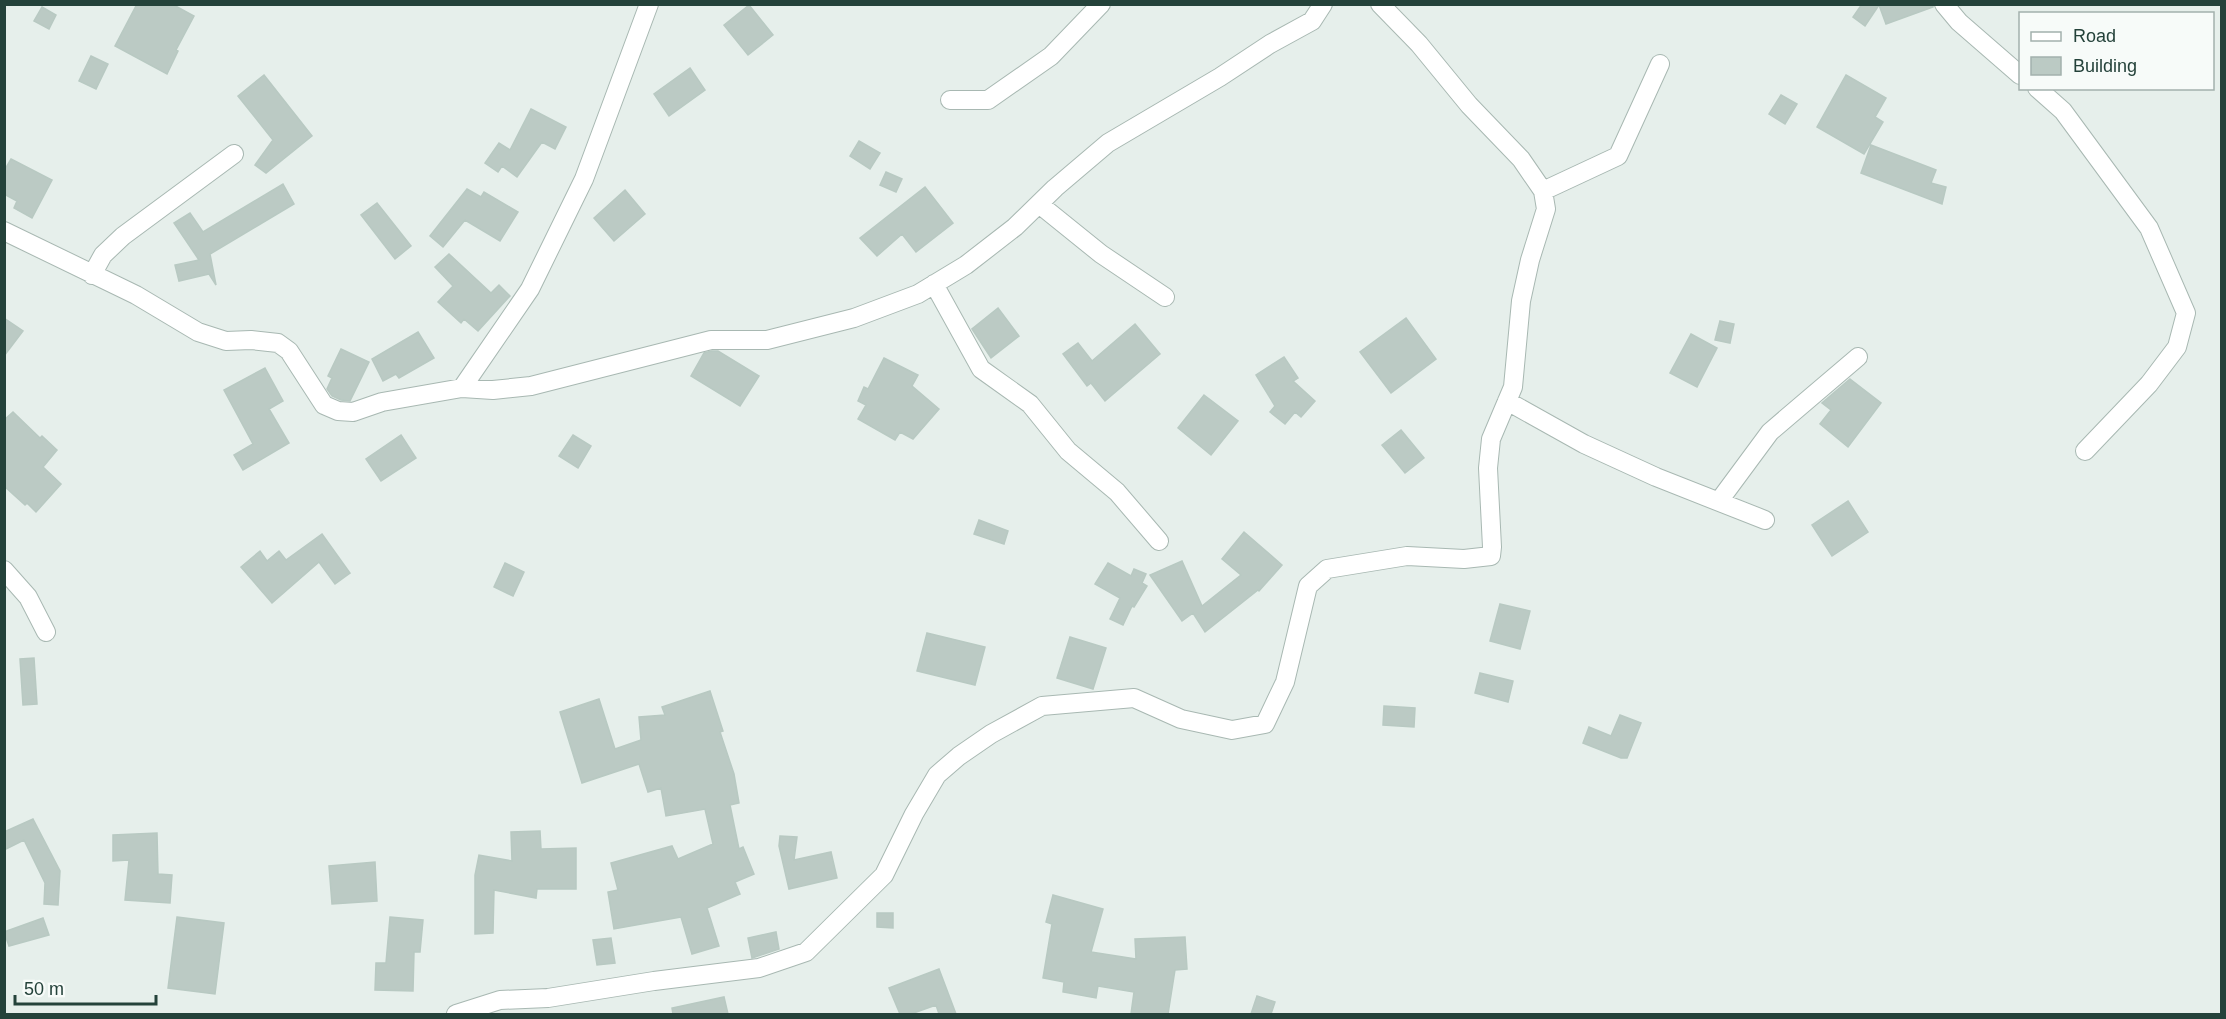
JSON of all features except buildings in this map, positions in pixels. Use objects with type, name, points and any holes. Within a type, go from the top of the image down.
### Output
[{"type":"street","points":[[462,388],[530,288],[570,209],[584,179],[649,4]]},
{"type":"street","points":[[950,100],[988,100],[1051,56],[1101,4]]},
{"type":"street","points":[[4,231],[136,295],[198,332],[226,341],[251,340],[278,343],[289,351],[324,405],[338,411],[353,412],[382,402],[462,388],[493,390],[531,386],[711,340],[767,340],[854,318],[918,294],[966,266],[1015,227],[1108,143],[1220,77],[1270,44],[1312,21],[1323,4]]},
{"type":"street","points":[[456,1014],[500,1000],[548,998],[654,981],[759,968],[806,952],[884,874],[914,814],[937,775],[959,756],[991,734],[1042,705],[1134,698],[1191,722],[1232,730],[1265,724],[1285,682],[1308,586],[1327,569],[1407,556],[1464,559],[1491,556],[1488,468],[1491,439],[1513,387],[1524,291],[1530,260],[1546,208],[1543,191],[1521,159],[1469,105],[1419,44],[1380,4]]},
{"type":"street","points":[[1944,4],[1959,22],[2019,74]]},
{"type":"street","points":[[1543,191],[1618,156],[1660,64]]},
{"type":"street","points":[[2039,90],[2063,111],[2149,228],[2186,313],[2177,347],[2150,384],[2085,451]]},
{"type":"street","points":[[92,275],[103,255],[123,236],[234,153]]},
{"type":"street","points":[[1039,204],[1101,254],[1165,297]]},
{"type":"street","points":[[934,284],[981,369],[1030,404],[1068,451],[1117,492],[1159,541]]},
{"type":"street","points":[[1719,501],[1770,432],[1858,357]]},
{"type":"street","points":[[1507,401],[1584,444],[1625,463],[1765,520]]},
{"type":"street","points":[[4,570],[28,597],[46,632]]}]
